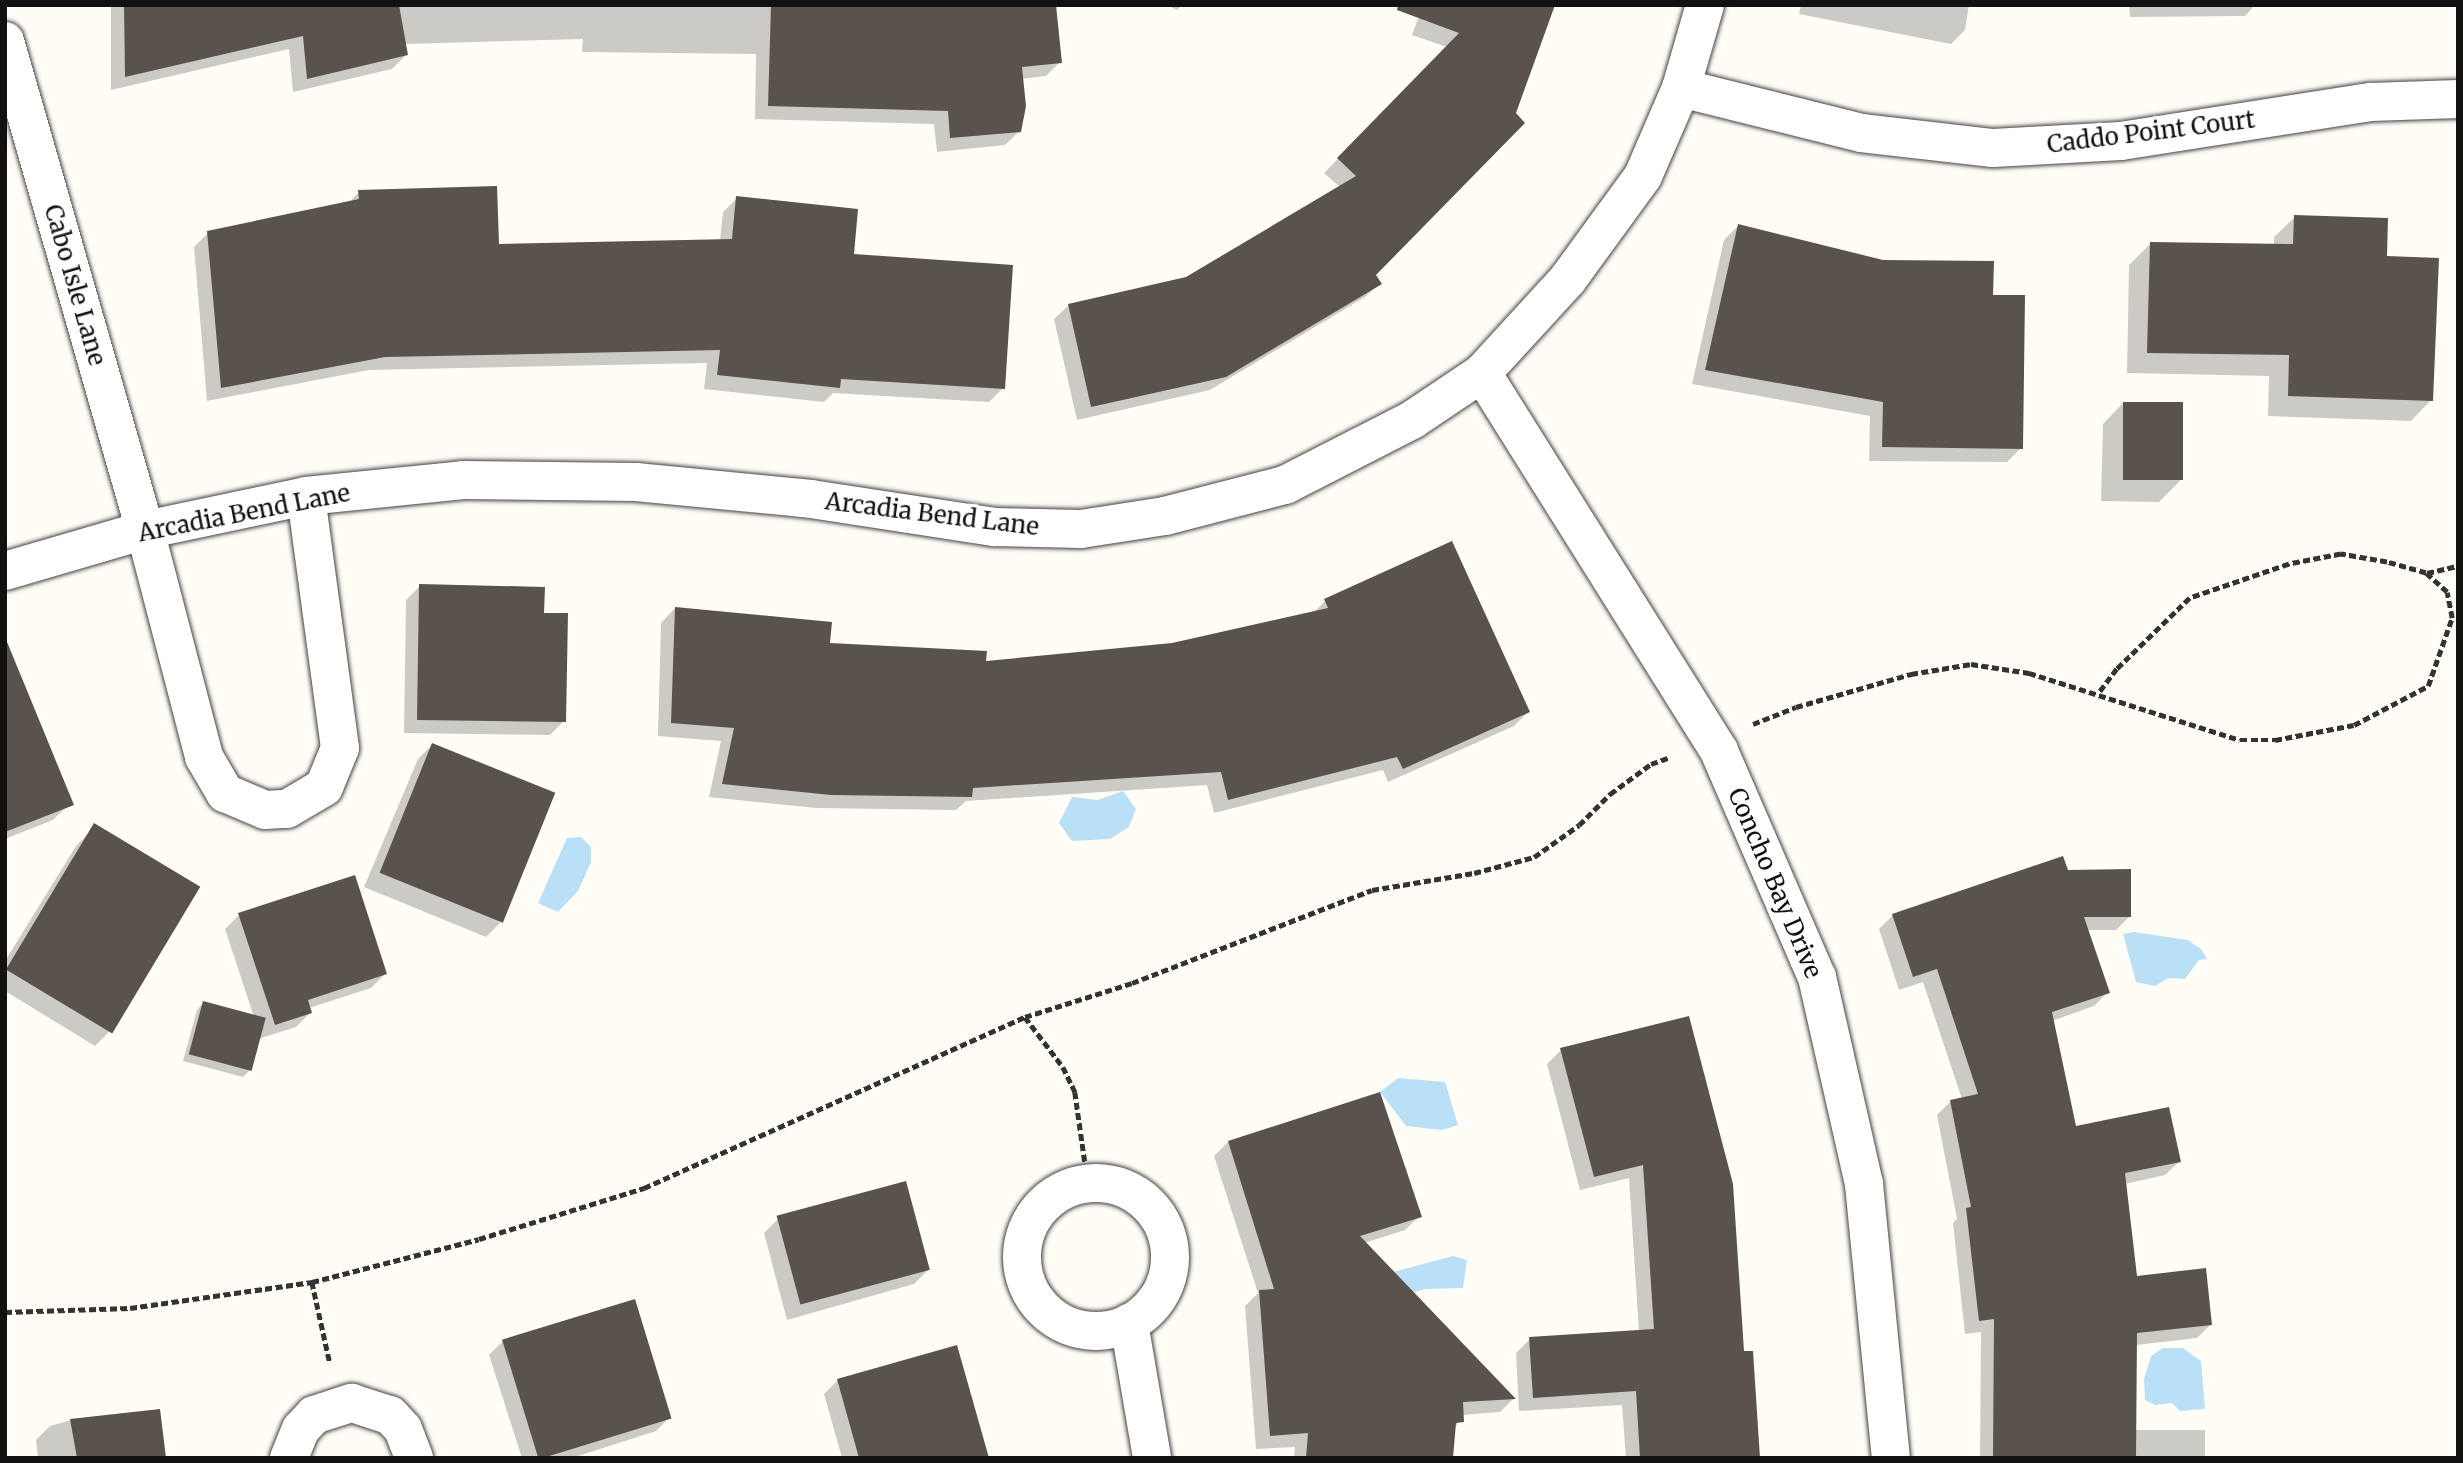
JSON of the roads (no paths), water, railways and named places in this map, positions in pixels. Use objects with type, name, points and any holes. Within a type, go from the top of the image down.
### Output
[{"type":"street","name":"Arcadia Bend Lane","points":[[5,570],[145,530],[306,496],[463,481],[636,482],[811,499],[995,527],[1081,529],[1165,516],[1285,485],[1412,420],[1482,373],[1568,279],[1643,176],[1681,88],[1705,5]]},
{"type":"street","name":"Cabo Isle Lane","points":[[5,41],[145,530],[212,777],[225,793],[244,805],[287,809],[324,787],[340,748],[306,496]]},
{"type":"street","name":"Caddo Point Court","points":[[1681,88],[1861,133],[1993,148],[2121,141],[2371,102],[2458,99]]},
{"type":"street","name":"Concho Bay Drive","points":[[1482,373],[1712,741],[1817,977],[1864,1184],[1891,1458]]},
{"type":"street","points":[[1088,1183],[1114,1185],[1137,1195],[1156,1213],[1167,1236],[1170,1262],[1164,1287],[1150,1308],[1129,1323],[1107,1331],[1083,1331],[1060,1322],[1042,1308],[1028,1289],[1021,1266],[1031,1221],[1045,1202],[1088,1183]]},
{"type":"street","points":[[1129,1323],[1152,1458]]},
{"type":"street","points":[[289,1458],[300,1429],[332,1405],[372,1405],[390,1415],[403,1429],[414,1458]]},
{"type":"water","points":[[1123,791],[1136,809],[1129,827],[1110,839],[1072,841],[1059,823],[1072,797],[1098,800]]},
{"type":"water","points":[[581,837],[591,847],[591,862],[578,891],[558,912],[538,903],[567,838]]},
{"type":"water","points":[[2134,932],[2188,940],[2202,950],[2207,959],[2199,960],[2185,979],[2168,978],[2155,986],[2136,982],[2123,934]]},
{"type":"water","points":[[1398,1078],[1445,1082],[1458,1125],[1442,1130],[1406,1126],[1380,1092]]},
{"type":"water","points":[[1453,1256],[1467,1260],[1463,1288],[1425,1289],[1401,1296],[1393,1272]]},
{"type":"water","points":[[2163,1348],[2183,1348],[2201,1361],[2205,1409],[2180,1411],[2172,1403],[2155,1405],[2145,1400],[2144,1379],[2151,1356]]}]
